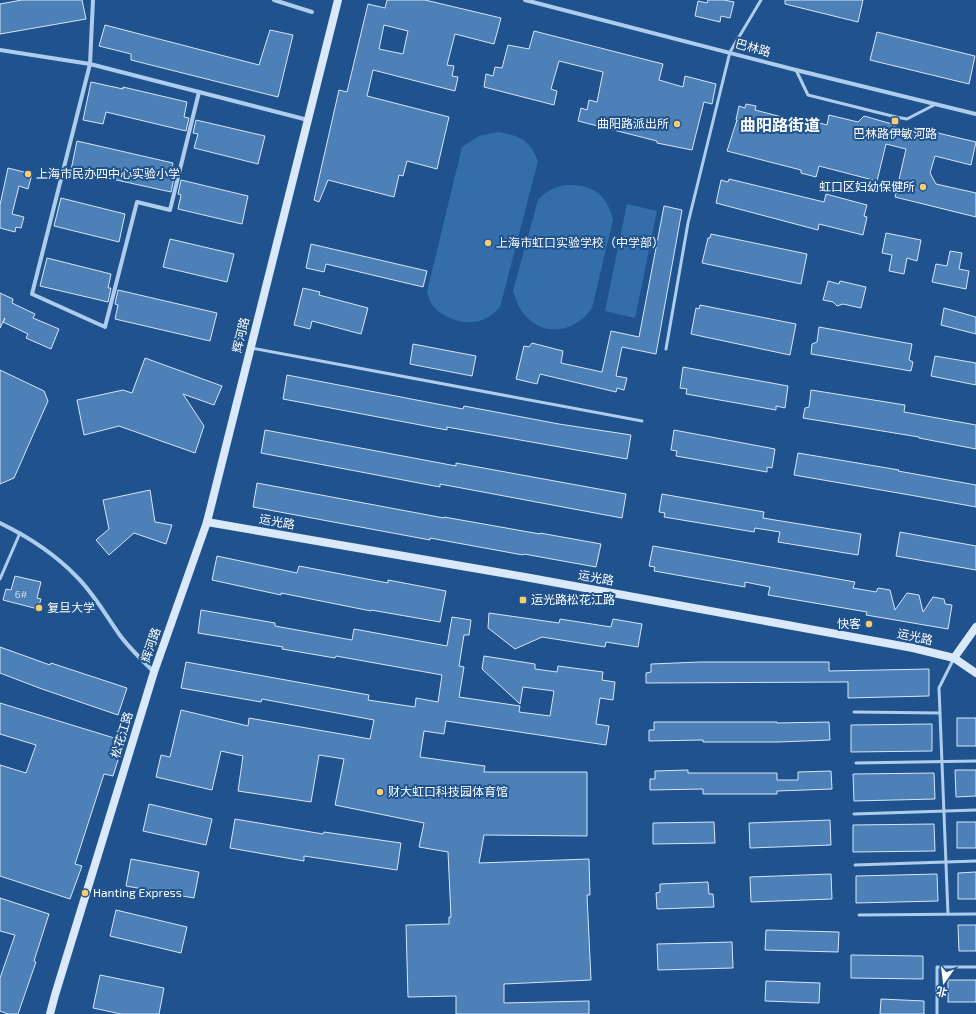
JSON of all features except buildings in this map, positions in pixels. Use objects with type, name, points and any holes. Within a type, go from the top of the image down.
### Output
[{"type":"street","points":[[93,0],[90,64],[32,294],[105,327],[137,202],[170,210],[199,92]]},
{"type":"street","points":[[274,0],[312,12]]},
{"type":"street","name":"辉河路","points":[[154,672],[207,522],[338,0]]},
{"type":"street","name":"巴林路","points":[[525,0],[796,70],[976,114]]},
{"type":"street","points":[[0,50],[90,64],[308,120]]},
{"type":"street","name":"运光路","points":[[207,522],[913,648],[954,658],[976,673]]},
{"type":"street","points":[[0,523],[51,552],[78,577],[100,604],[119,634],[134,653],[154,672]]},
{"type":"street","points":[[954,658],[976,627]]},
{"type":"street","name":"松花江路","points":[[50,1014],[154,672]]},
{"type":"lane","points":[[666,349],[688,223],[730,52],[760,0]]},
{"type":"lane","points":[[796,70],[808,95],[896,117],[907,119],[936,104]]},
{"type":"lane","points":[[251,348],[642,421]]},
{"type":"lane","points":[[0,579],[20,533]]},
{"type":"lane","points":[[948,914],[939,688],[954,658]]},
{"type":"lane","points":[[854,712],[940,713]]},
{"type":"lane","points":[[856,763],[976,761]]},
{"type":"lane","points":[[854,814],[976,810]]},
{"type":"lane","points":[[855,865],[976,861]]},
{"type":"lane","points":[[858,915],[976,914]]},
{"type":"lane","points":[[937,1014],[937,967],[976,967]]},
{"type":"shaded area","points":[[499,132],[519,138],[528,143],[538,161],[500,307],[490,316],[482,320],[476,322],[463,322],[449,318],[438,311],[430,301],[427,292],[462,147],[479,136]]},
{"type":"shaded area","points":[[566,185],[583,186],[597,192],[607,203],[613,220],[592,308],[577,323],[559,329],[549,329],[531,321],[523,313],[518,305],[513,291],[538,200],[550,190]]},
{"type":"shaded area","points":[[627,204],[657,211],[635,318],[605,311]]},
{"type":"place","name":"巴林路伊敏河路","points":[[895,121]]},
{"type":"place","name":"曲阳路派出所","points":[[677,124]]},
{"type":"place","name":"上海市民办四中心实验小学","points":[[28,174]]},
{"type":"place","name":"虹口区妇幼保健所","points":[[923,187]]},
{"type":"place","name":"上海市虹口实验学校（中学部）","points":[[488,243]]},
{"type":"place","name":"运光路松花江路","points":[[523,600]]},
{"type":"place","name":"复旦大学","points":[[39,608]]},
{"type":"place","name":"快客","points":[[869,624]]},
{"type":"place","name":"财大虹口科技园体育馆","points":[[380,792]]},
{"type":"place","name":"Hanting Express","points":[[85,893]]},
{"type":"district","name":"曲阳路街道","points":[[780,125]]}]
